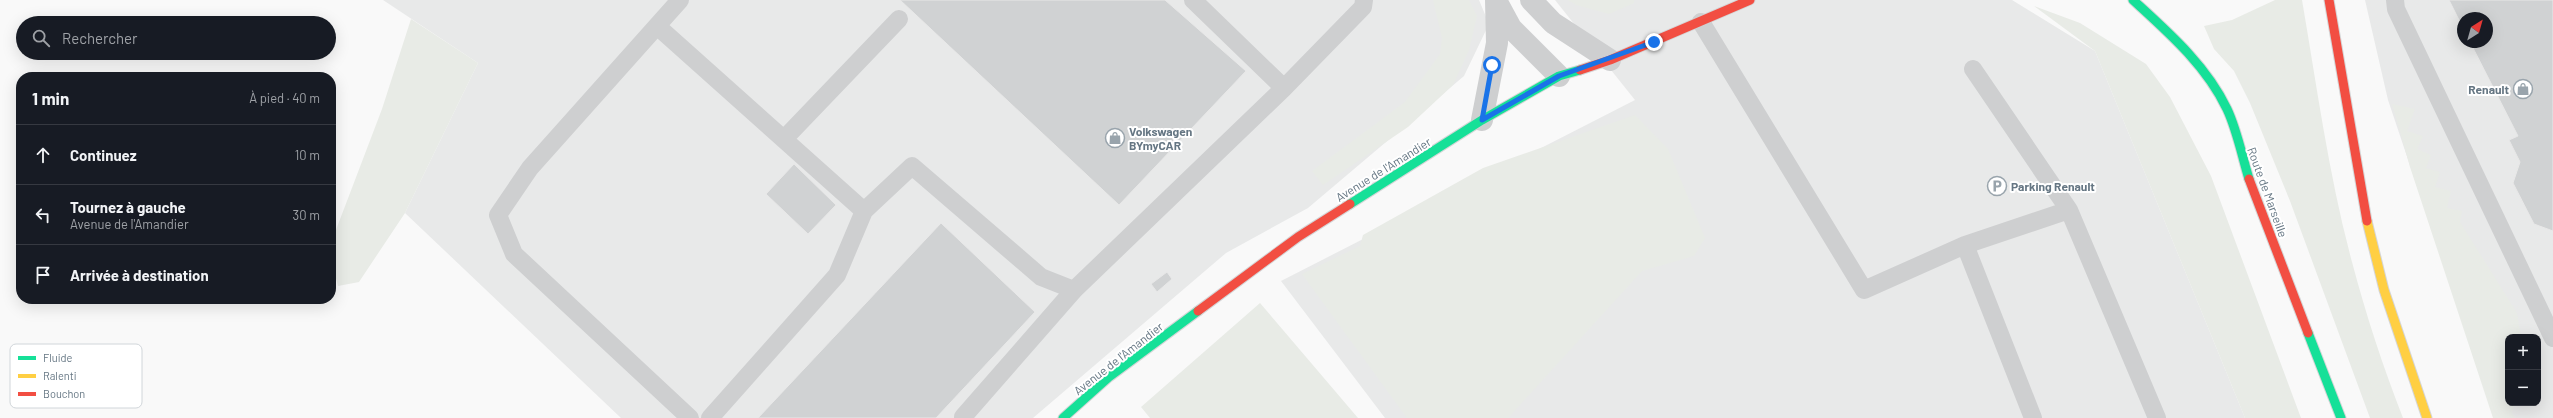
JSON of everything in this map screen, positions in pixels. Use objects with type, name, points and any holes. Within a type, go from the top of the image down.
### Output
[{"type":"main road","name":"Avenue de l'Amandier","points":[[1067,417],[1109,377],[1298,237],[1482,120],[1559,76],[1610,60],[1750,0]]},
{"type":"main road","name":"Route de Marseille","points":[[2133,0],[2181,44],[2207,76],[2227,109],[2253,191],[2342,418]]},
{"type":"main road","points":[[2329,0],[2364,208],[2384,290],[2428,418]]},
{"type":"street","points":[[1531,0],[1554,23],[1610,60]]},
{"type":"street","points":[[1497,2],[1511,28],[1559,76]]},
{"type":"street","points":[[1482,120],[1497,44],[1497,2]]},
{"type":"lane","points":[[680,0],[530,168],[498,215],[514,254],[690,418]]},
{"type":"lane","points":[[1193,0],[1284,88]]},
{"type":"lane","points":[[963,416],[1074,290],[1284,88],[1363,7],[1364,0]]},
{"type":"lane","points":[[2395,0],[2396,9],[2553,338]]},
{"type":"lane","points":[[784,140],[899,19]]},
{"type":"lane","points":[[1701,22],[1864,290],[1966,245],[2069,210]]},
{"type":"lane","points":[[657,26],[864,211]]},
{"type":"lane","points":[[1973,69],[2069,210],[2158,418]]},
{"type":"lane","points":[[710,418],[837,275],[864,211],[912,166],[1041,277],[1074,290]]},
{"type":"lane","points":[[1966,245],[2033,418]]},
{"type":"shaded area","points":[[383,0],[1479,0],[1489,24],[1464,76],[1308,208],[1226,253],[1033,418],[621,418],[405,213],[478,63]]},
{"type":"shaded area","points":[[1433,0],[1469,0],[1477,16],[1469,50],[1453,85],[1408,127],[1323,185],[1312,171],[1405,102],[1440,54],[1442,38]]},
{"type":"shaded area","points":[[1555,0],[2012,0],[2095,51],[2245,418],[1385,418],[1281,281],[1635,100]]},
{"type":"shaded area","points":[[1568,0],[1634,0],[1634,3],[1609,14],[1576,5]]},
{"type":"shaded area","points":[[2275,0],[2302,0],[2324,132],[2344,230],[2357,282],[2369,321],[2403,418],[2370,418],[2290,201],[2250,103],[2234,71],[2214,49],[2204,26],[2232,20]]},
{"type":"shaded area","points":[[2365,0],[2553,0],[2553,418],[2495,418],[2388,100]]},
{"type":"shaded area","points":[[2034,6],[2080,23],[2146,64],[2170,97],[2211,176],[2301,418],[2245,418],[2095,51]]},
{"type":"shaded area","points":[[411,19],[478,63],[405,213],[359,282],[338,286],[336,278],[336,230],[382,109]]},
{"type":"shaded area","points":[[2392,104],[2415,109],[2407,131],[2423,136],[2417,149],[2431,155],[2426,168],[2440,172],[2435,187],[2451,191],[2447,208],[2462,211],[2460,222],[2517,313],[2520,334],[2505,334],[2505,406],[2513,406],[2512,413],[2515,418],[2493,418],[2410,167]]},
{"type":"shaded area","points":[[1635,115],[1668,149],[1705,238],[1694,256],[1642,271],[1508,418],[1407,418],[1302,274],[1360,246],[1363,235],[1483,168]]},
{"type":"shaded area","points":[[1260,303],[1358,418],[1150,418],[1141,407]]},
{"type":"building","name":"Volkswagen BYmyCAR","points":[[900,0],[1165,0],[1246,71],[1119,205]]},
{"type":"building","name":"Renault","points":[[2449,0],[2553,0],[2553,231],[2534,224],[2513,183],[2520,162],[2509,140],[2518,136],[2473,48],[2493,48],[2493,12],[2457,12],[2457,16]]},
{"type":"building","points":[[794,164],[836,205],[808,234],[766,194]]},
{"type":"building","points":[[941,223],[1035,312],[936,418],[758,418]]},
{"type":"building","points":[[1167,272],[1172,279],[1157,292],[1151,284]]},
{"type":"traffic: fast","points":[[2133,0],[2160,24],[2185,50],[2218,93],[2234,126],[2249,179]]},
{"type":"traffic: fast","points":[[1350,204],[1482,120],[1559,76],[1580,70]]},
{"type":"traffic: fast","points":[[1063,418],[1109,377],[1198,311]]},
{"type":"traffic: fast","points":[[2308,333],[2341,418]]},
{"type":"traffic: slow","points":[[2367,221],[2384,290],[2427,418]]},
{"type":"traffic: jam","points":[[1580,70],[1610,60],[1750,0]]},
{"type":"traffic: jam","points":[[2329,0],[2367,221]]},
{"type":"traffic: jam","points":[[2249,179],[2308,333]]},
{"type":"traffic: jam","points":[[1198,311],[1298,237],[1350,204]]},
{"type":"place","name":"Renault","points":[[2523,89]]},
{"type":"place","name":"Volkswagen BYmyCAR","points":[[1115,138]]},
{"type":"place","name":"Parking Renault","points":[[1997,186]]},
{"type":"route","points":[[1492,65],[1482,120],[1559,76],[1610,60],[1654,42]]}]
